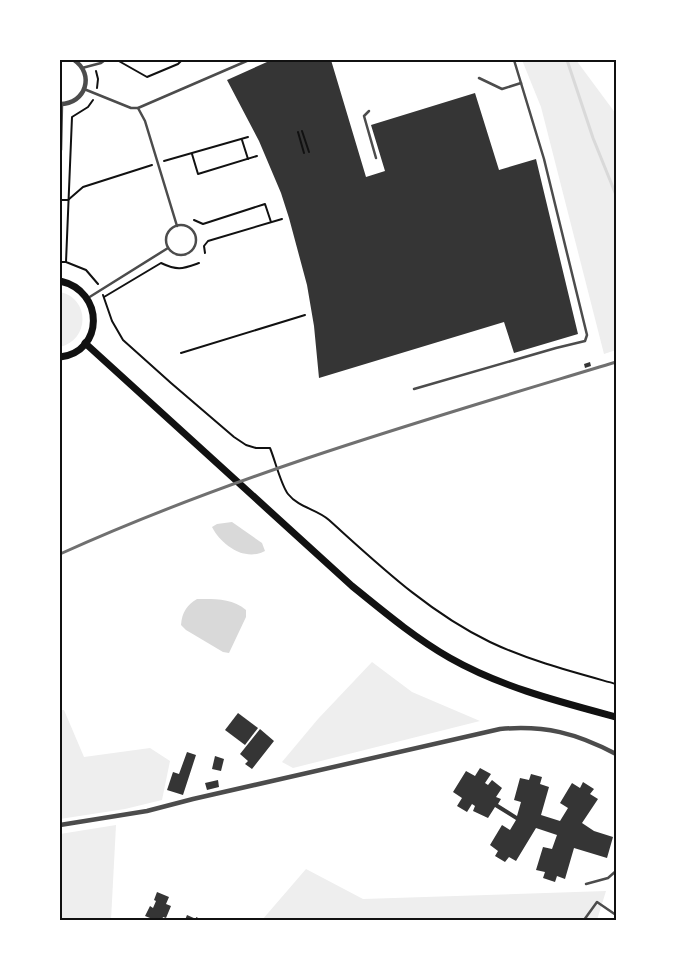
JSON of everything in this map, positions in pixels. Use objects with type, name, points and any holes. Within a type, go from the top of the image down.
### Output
[{"type":"main road","points":[[60,281],[80,289],[88,298],[93,309],[94,321],[91,333],[85,343],[75,352],[60,357]]},
{"type":"main road","points":[[85,343],[352,586],[396,623],[452,659],[490,678],[529,692],[616,717]]},
{"type":"street","points":[[60,150],[61,104],[75,100],[84,89],[86,82],[82,68],[74,60]]},
{"type":"street","points":[[60,825],[147,811],[500,729],[534,727],[556,730],[616,754]]},
{"type":"lane","points":[[82,68],[105,60]]},
{"type":"lane","points":[[84,89],[131,108],[138,108],[249,60]]},
{"type":"lane","points":[[414,389],[584,341],[588,335],[544,159],[514,60]]},
{"type":"lane","points":[[479,78],[502,89],[521,83]]},
{"type":"lane","points":[[138,108],[154,150],[177,226]]},
{"type":"lane","points":[[369,111],[364,116],[376,158]]},
{"type":"lane","points":[[177,226],[191,230],[195,235],[195,245],[186,255],[175,254],[168,248],[166,237],[177,226]]},
{"type":"lane","points":[[88,298],[168,248]]},
{"type":"lane","points":[[586,884],[608,878],[616,871]]},
{"type":"lane","points":[[584,920],[597,902],[616,915]]},
{"type":"path","points":[[117,60],[147,78],[178,64],[182,60]]},
{"type":"path","points":[[66,262],[72,117],[88,107],[95,94],[98,79],[94,65]]},
{"type":"path","points":[[302,131],[309,152]]},
{"type":"path","points":[[298,132],[304,153]]},
{"type":"path","points":[[241,139],[248,159]]},
{"type":"path","points":[[192,153],[198,174],[257,156]]},
{"type":"path","points":[[194,220],[202,224],[265,204],[271,222]]},
{"type":"path","points":[[205,253],[204,246],[208,241],[282,219]]},
{"type":"path","points":[[60,262],[66,262],[86,270],[92,275],[101,290],[112,321],[123,340],[171,383],[246,445],[256,448],[270,448],[286,492],[296,502],[326,518],[422,600],[465,629],[507,649],[535,661],[616,684]]},
{"type":"path","points":[[104,297],[161,263],[173,268],[183,269],[199,263]]},
{"type":"path","points":[[180,353],[305,315]]},
{"type":"shaded area","points":[[522,60],[576,60],[616,114],[616,350],[604,354],[541,107]]},
{"type":"shaded area","points":[[60,292],[70,296],[77,302],[81,310],[82,319],[81,328],[77,336],[70,343],[60,347]]},
{"type":"shaded area","points":[[232,522],[262,543],[265,551],[257,554],[242,553],[234,550],[221,540],[212,527],[217,524]]},
{"type":"shaded area","points":[[197,599],[229,601],[246,610],[246,617],[229,653],[223,652],[186,630],[181,625],[186,609]]},
{"type":"shaded area","points":[[372,662],[412,692],[480,721],[293,768],[282,762],[318,719]]},
{"type":"shaded area","points":[[60,710],[64,710],[84,757],[150,748],[170,761],[162,800],[125,809],[60,819]]},
{"type":"shaded area","points":[[116,825],[111,920],[60,920],[60,834]]},
{"type":"shaded area","points":[[306,869],[363,899],[606,891],[597,920],[262,920]]},
{"type":"building","points":[[266,60],[331,60],[366,177],[385,171],[371,125],[475,93],[499,170],[536,159],[578,334],[514,353],[504,322],[319,378],[314,326],[307,285],[289,218],[281,193],[259,141],[227,80],[267,62]]},
{"type":"building","points":[[590,362],[591,366],[585,368],[584,364]]},
{"type":"building","points":[[238,713],[258,728],[245,745],[225,730]]},
{"type":"building","points":[[260,729],[274,741],[252,769],[245,764],[248,761],[240,754]]},
{"type":"building","points":[[187,752],[196,755],[183,795],[167,790],[173,772],[179,774]]},
{"type":"building","points":[[215,756],[224,759],[221,771],[212,769]]},
{"type":"building","points":[[480,768],[491,774],[485,783],[488,785],[492,780],[502,788],[496,797],[501,799],[498,804],[517,816],[521,802],[514,800],[520,778],[529,780],[531,774],[542,777],[540,784],[549,787],[541,815],[560,821],[568,808],[560,803],[572,783],[580,788],[583,782],[594,789],[590,794],[598,799],[582,823],[594,831],[613,837],[607,858],[574,848],[565,879],[557,876],[555,882],[543,878],[545,872],[536,870],[543,847],[552,849],[557,835],[536,828],[516,861],[509,857],[505,862],[495,856],[498,851],[490,845],[502,825],[510,830],[516,820],[495,807],[488,818],[473,811],[475,806],[472,804],[467,812],[457,806],[462,798],[453,792],[466,771],[475,776]]},
{"type":"building","points":[[218,780],[219,787],[207,790],[205,783]]},
{"type":"building","points":[[157,892],[169,897],[166,904],[171,906],[166,918],[163,917],[162,920],[155,920],[145,916],[150,906],[153,908]]},
{"type":"building","points":[[187,915],[196,919],[196,917],[203,920],[185,920]]},
{"type":"waterway","points":[[567,60],[593,138],[616,195]]},
{"type":"railway","points":[[60,554],[196,498],[265,473],[405,426],[616,362]]}]
